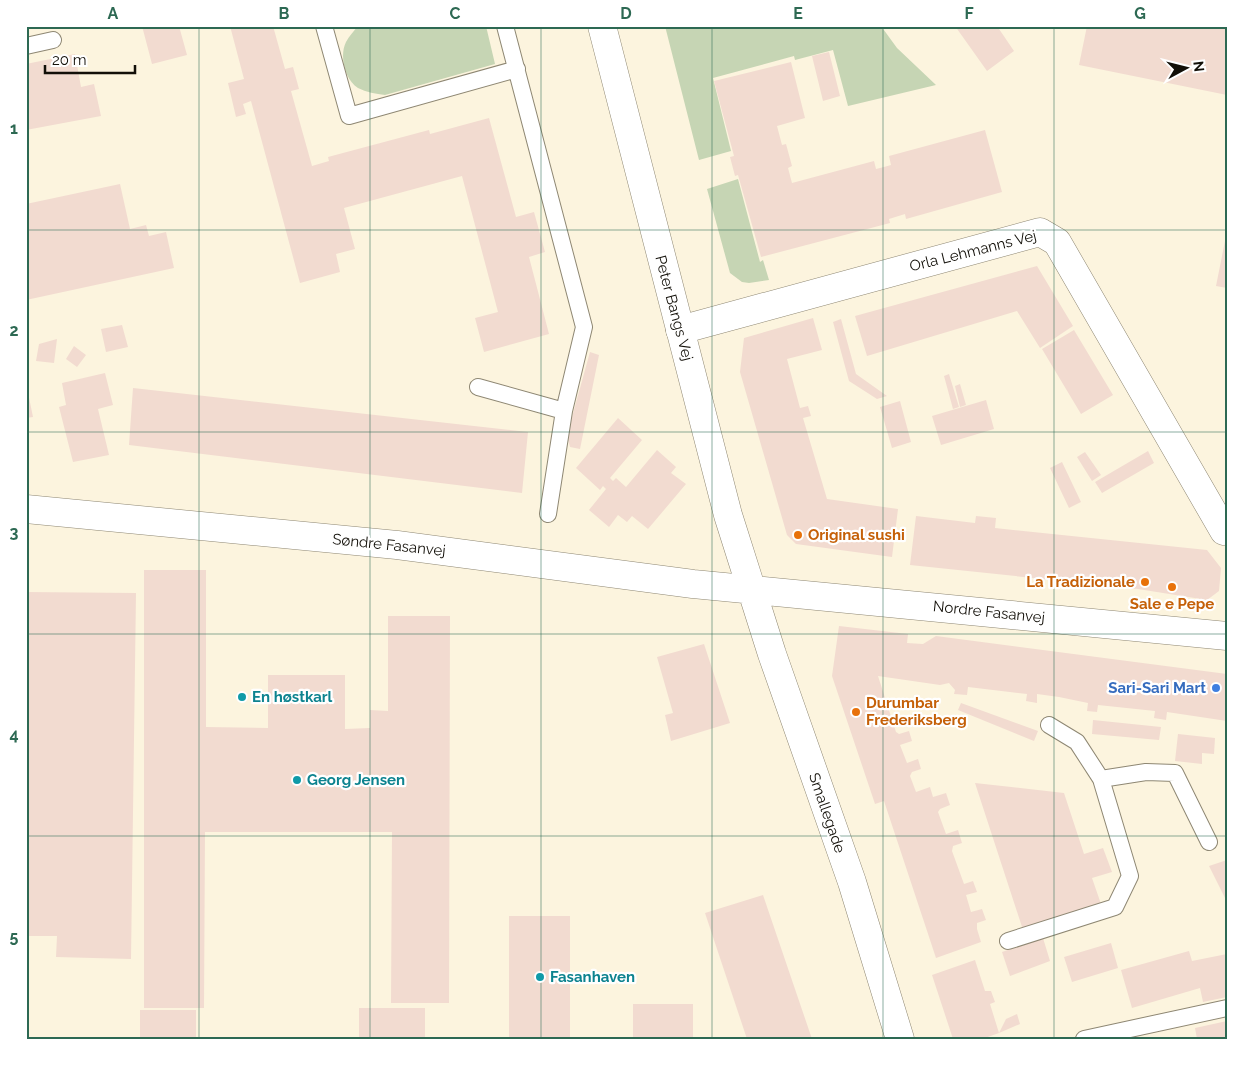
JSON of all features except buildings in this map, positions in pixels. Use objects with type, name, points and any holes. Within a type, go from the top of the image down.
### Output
[{"type":"street","name":"Peter Bangs Vej","points":[[602,26],[728,515],[751,588]]},
{"type":"street","name":"Orla Lehmanns Vej","points":[[680,330],[1040,232],[1058,242],[1224,531]]},
{"type":"street","name":"Søndre Fasanvej","points":[[26,509],[397,544],[654,579],[751,588]]},
{"type":"street","name":"Nordre Fasanvej","points":[[751,588],[1227,636]]},
{"type":"street","name":"Smallegade","points":[[751,588],[772,654],[852,882],[900,1039]]},
{"type":"lane","points":[[324,26],[349,116],[517,69]]},
{"type":"lane","points":[[506,26],[584,327],[564,411],[548,514]]},
{"type":"lane","points":[[26,46],[53,40]]},
{"type":"lane","points":[[478,387],[564,411]]},
{"type":"lane","points":[[1008,941],[1115,906],[1130,876],[1101,779],[1077,742],[1049,725]]},
{"type":"lane","points":[[1101,779],[1146,772],[1175,773],[1209,842]]},
{"type":"lane","points":[[1084,1039],[1227,1008]]},
{"type":"green space","points":[[358,26],[486,26],[495,64],[385,95],[368,92],[353,84],[347,74],[343,61],[346,42]]},
{"type":"green space","points":[[665,26],[881,26],[897,48],[936,85],[848,106],[833,50],[795,60],[794,56],[713,78],[731,151],[699,160]]},
{"type":"green space","points":[[738,179],[760,262],[763,260],[769,280],[749,283],[742,282],[730,273],[707,189]]},
{"type":"place","name":"Original sushi","points":[[798,535]]},
{"type":"place","name":"La Tradizionale","points":[[1145,582]]},
{"type":"place","name":"Sale e Pepe","points":[[1172,587]]},
{"type":"place","name":"Sari-Sari Mart","points":[[1216,688]]},
{"type":"place","name":"En høstkarl","points":[[242,697]]},
{"type":"place","name":"Durumbar Frederiksberg","points":[[856,712]]},
{"type":"place","name":"Georg Jensen","points":[[297,780]]},
{"type":"place","name":"Fasanhaven","points":[[540,977]]}]
